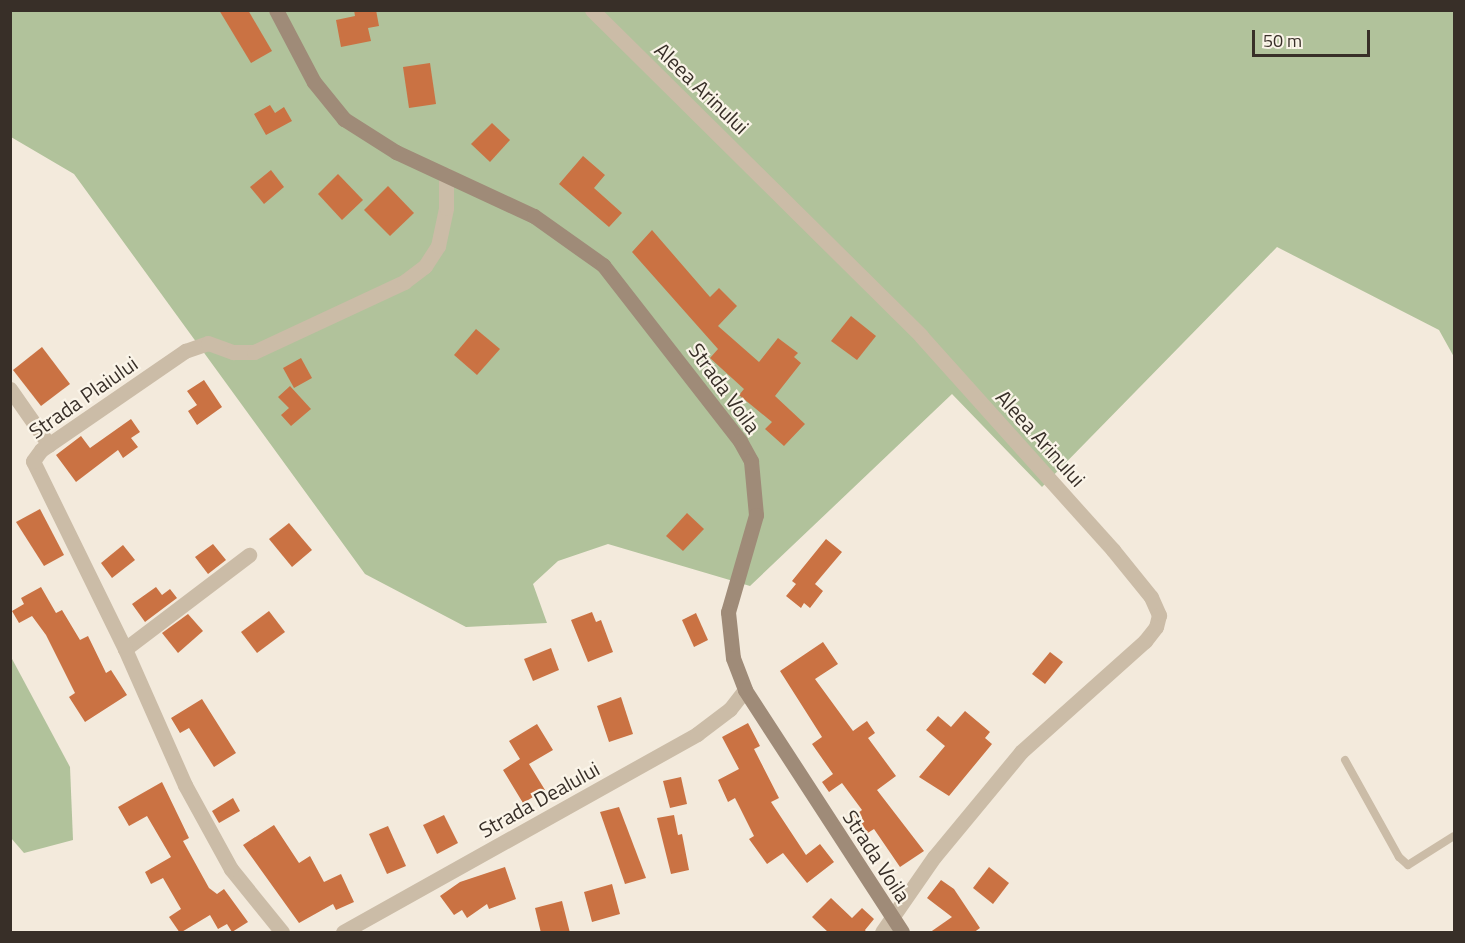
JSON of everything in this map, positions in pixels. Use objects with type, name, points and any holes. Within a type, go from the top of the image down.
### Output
[{"type":"main road","name":"Strada Voila","points":[[276,10],[314,82],[344,119],[382,144],[534,216],[603,265],[741,441],[751,461],[756,515],[732,598],[728,629],[733,658],[745,690],[902,933]]},
{"type":"street","name":"Aleea Arinului","points":[[592,10],[921,336],[1113,550],[1151,597],[1159,615],[1156,627],[1145,641],[1014,760],[934,857],[892,918]]},
{"type":"street","name":"Strada Plaiului","points":[[282,933],[231,869],[185,785],[124,649],[34,468],[36,455],[185,351],[208,343],[233,352],[254,352],[404,282],[425,266],[438,246],[446,208],[446,175]]},
{"type":"street","points":[[10,389],[49,445]]},
{"type":"street","points":[[124,649],[249,555]]},
{"type":"street","name":"Strada Dealului","points":[[343,933],[697,734],[730,709],[745,690]]},
{"type":"street","points":[[882,933],[892,918]]},
{"type":"lane","points":[[1345,760],[1399,857],[1408,865],[1455,836]]},
{"type":"green space","points":[[10,11],[1454,11],[1454,357],[1439,330],[1277,247],[1042,487],[952,394],[750,586],[608,544],[558,561],[533,584],[547,623],[466,627],[365,574],[74,174],[11,137]]},
{"type":"green space","points":[[11,657],[70,767],[73,840],[24,853],[11,838]]},
{"type":"building","points":[[219,10],[248,10],[272,51],[251,63]]},
{"type":"building","points":[[354,10],[376,10],[379,26],[368,28],[371,41],[341,47],[336,20],[355,16]]},
{"type":"building","points":[[430,63],[436,104],[409,108],[403,67]]},
{"type":"building","points":[[270,105],[275,113],[284,107],[292,121],[266,135],[254,114]]},
{"type":"building","points":[[492,123],[510,140],[490,162],[471,144]]},
{"type":"building","points":[[583,156],[605,175],[594,188],[622,213],[609,227],[559,184]]},
{"type":"building","points":[[271,170],[284,187],[264,204],[250,187]]},
{"type":"building","points":[[338,174],[363,200],[342,220],[318,194]]},
{"type":"building","points":[[388,186],[414,213],[390,236],[364,210]]},
{"type":"building","points":[[652,230],[710,297],[719,288],[737,306],[718,326],[759,362],[778,338],[798,353],[794,357],[801,363],[775,396],[805,424],[784,446],[765,429],[772,422],[739,395],[744,389],[710,358],[718,349],[632,252]]},
{"type":"building","points":[[851,316],[876,336],[857,360],[831,341]]},
{"type":"building","points":[[476,329],[500,349],[477,375],[454,355]]},
{"type":"building","points":[[42,347],[70,384],[41,406],[13,370]]},
{"type":"building","points":[[301,358],[312,378],[294,388],[283,368]]},
{"type":"building","points":[[204,380],[222,407],[197,425],[188,411],[197,405],[187,391]]},
{"type":"building","points":[[290,386],[311,409],[291,426],[281,415],[289,408],[278,397]]},
{"type":"building","points":[[131,419],[140,432],[131,438],[138,447],[123,458],[118,450],[76,482],[56,455],[81,436],[90,448]]},
{"type":"building","points":[[40,509],[64,555],[44,566],[16,522]]},
{"type":"building","points":[[687,513],[704,529],[683,551],[666,536]]},
{"type":"building","points":[[289,523],[312,550],[292,567],[269,539]]},
{"type":"building","points":[[826,539],[842,552],[815,584],[823,591],[810,608],[804,603],[801,608],[786,596],[796,584],[792,581]]},
{"type":"building","points":[[213,544],[226,560],[208,574],[195,557]]},
{"type":"building","points":[[123,545],[135,560],[112,578],[101,563]]},
{"type":"building","points":[[41,587],[56,613],[62,610],[80,640],[88,636],[106,673],[111,670],[127,695],[85,722],[69,697],[75,693],[46,635],[32,616],[19,623],[12,611],[24,604],[21,598]]},
{"type":"building","points":[[156,587],[162,595],[170,589],[177,598],[145,622],[132,604]]},
{"type":"building","points":[[269,611],[285,632],[257,653],[241,632]]},
{"type":"building","points":[[592,612],[596,622],[601,620],[613,652],[588,662],[571,620]]},
{"type":"building","points":[[696,613],[708,640],[694,647],[682,620]]},
{"type":"building","points":[[188,614],[203,631],[178,653],[162,633]]},
{"type":"building","points":[[823,642],[838,664],[815,679],[853,731],[867,721],[875,733],[868,738],[896,776],[877,790],[924,851],[900,867],[874,829],[866,834],[854,816],[862,810],[842,783],[829,792],[822,782],[833,774],[812,744],[822,737],[780,671]]},
{"type":"building","points":[[551,648],[559,670],[533,681],[524,659]]},
{"type":"building","points":[[1050,652],[1063,662],[1045,684],[1032,674]]},
{"type":"building","points":[[621,697],[633,734],[609,742],[597,706]]},
{"type":"building","points":[[202,699],[236,753],[214,767],[189,728],[180,733],[171,718]]},
{"type":"building","points":[[965,711],[990,732],[985,738],[992,744],[949,796],[919,777],[945,746],[926,730],[938,716],[951,727]]},
{"type":"building","points":[[748,723],[760,746],[754,749],[779,798],[771,802],[806,855],[820,844],[834,862],[807,883],[783,853],[767,864],[749,839],[754,836],[735,798],[728,802],[718,780],[739,769],[722,737]]},
{"type":"building","points":[[537,724],[553,750],[529,764],[545,790],[523,803],[503,770],[520,759],[509,741]]},
{"type":"building","points":[[681,777],[687,804],[670,808],[663,781]]},
{"type":"building","points":[[162,782],[189,838],[183,841],[209,888],[217,894],[224,889],[248,922],[232,932],[227,924],[218,929],[210,915],[180,933],[169,917],[181,909],[163,878],[151,884],[145,872],[171,857],[147,816],[129,826],[118,807]]},
{"type":"building","points":[[233,798],[240,811],[219,823],[212,811]]},
{"type":"building","points":[[619,807],[646,878],[625,884],[600,812]]},
{"type":"building","points":[[444,815],[458,843],[437,854],[423,825]]},
{"type":"building","points":[[674,815],[678,835],[682,834],[689,870],[671,874],[657,818]]},
{"type":"building","points":[[274,825],[299,863],[310,856],[324,882],[341,874],[354,902],[336,910],[333,904],[299,923],[243,845]]},
{"type":"building","points":[[388,826],[406,866],[387,874],[369,834]]},
{"type":"building","points":[[505,867],[516,899],[489,909],[487,904],[467,918],[462,910],[454,915],[440,896],[460,882]]},
{"type":"building","points":[[989,867],[1009,883],[993,904],[973,888]]},
{"type":"building","points":[[941,880],[954,889],[980,928],[973,933],[929,933],[952,917],[927,898]]},
{"type":"building","points":[[612,884],[620,914],[592,922],[584,892]]},
{"type":"building","points":[[831,898],[852,918],[862,908],[874,919],[865,930],[867,933],[829,933],[812,917]]},
{"type":"building","points":[[562,901],[570,933],[541,933],[535,908]]}]
